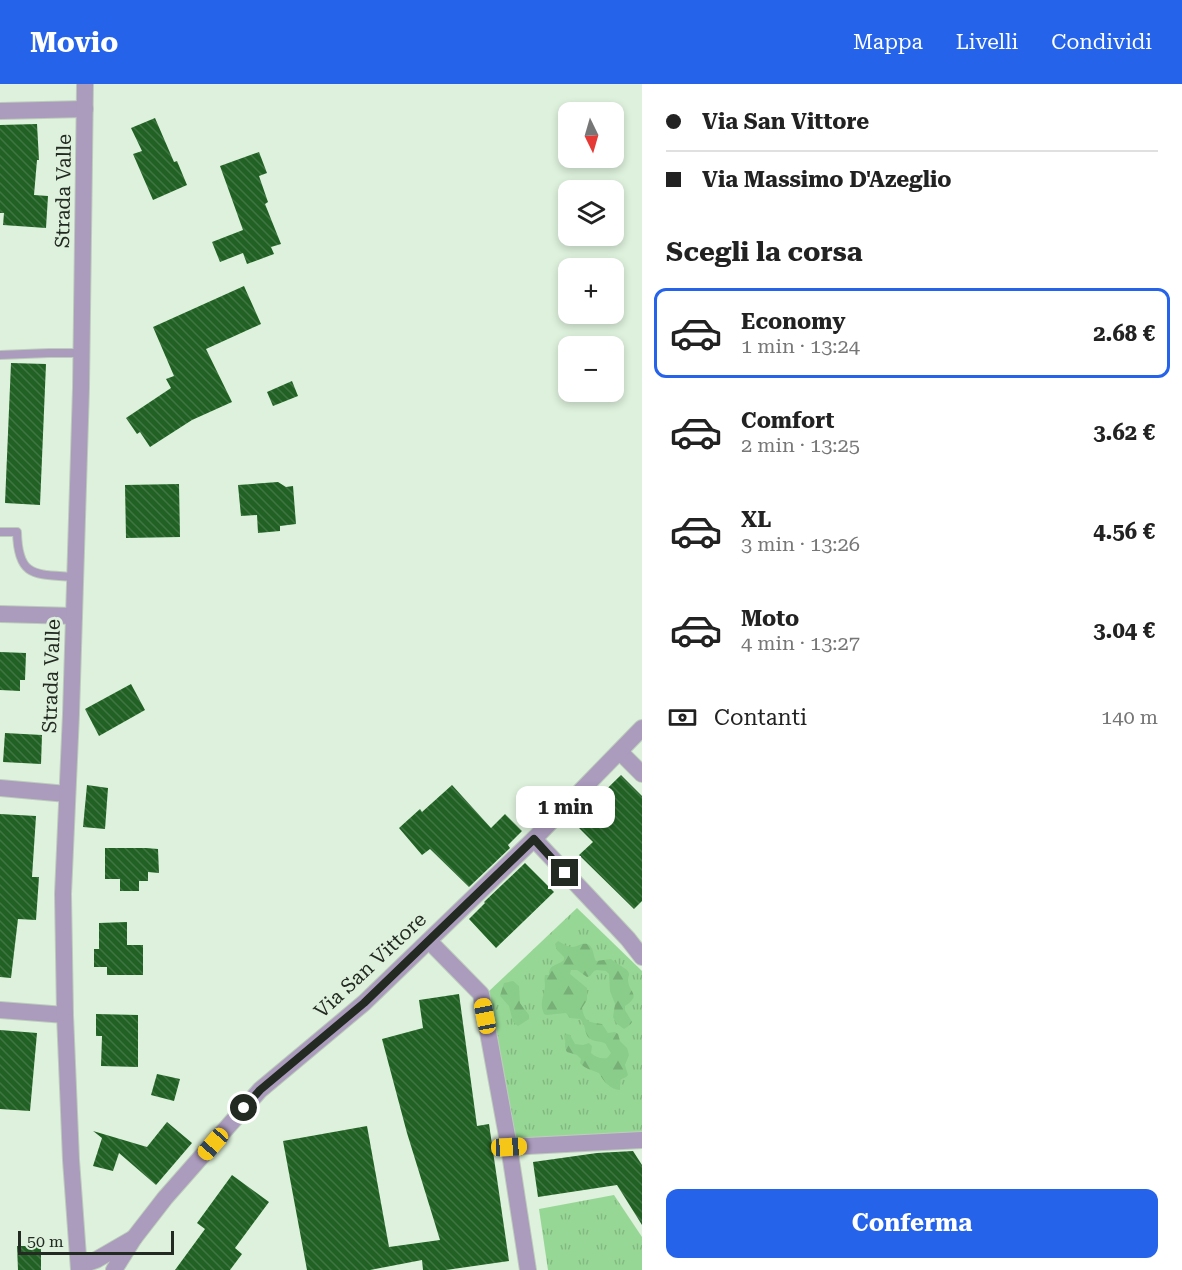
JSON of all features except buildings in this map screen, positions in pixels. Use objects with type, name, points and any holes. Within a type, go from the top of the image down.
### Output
[{"type":"street","name":"Strada Valle","points":[[79,1268],[71,1160],[63,894],[74,616],[85,84]]},
{"type":"street","points":[[0,111],[85,109]]},
{"type":"street","points":[[0,614],[74,616]]},
{"type":"street","name":"Via San Vittore","points":[[114,1270],[165,1198],[260,1090],[364,1003],[534,839],[642,728]]},
{"type":"street","points":[[620,752],[642,774]]},
{"type":"street","points":[[0,788],[67,794]]},
{"type":"street","points":[[534,839],[628,939],[642,957]]},
{"type":"street","points":[[429,940],[481,994],[509,1147],[528,1270]]},
{"type":"street","points":[[0,1010],[65,1015]]},
{"type":"street","points":[[509,1147],[642,1140]]},
{"type":"street","name":"Via San Vittore","points":[[79,1268],[134,1239]]},
{"type":"lane","points":[[0,363],[0,355],[81,353]]},
{"type":"lane","points":[[0,532],[17,532],[17,547],[26,568],[40,575],[75,577]]},
{"type":"green space","points":[[577,908],[642,971],[642,1135],[518,1140],[513,1138],[487,993]]},
{"type":"green space","points":[[558,941],[570,947],[589,945],[596,961],[611,959],[629,973],[629,985],[634,996],[625,1006],[625,1010],[632,1022],[624,1029],[616,1023],[613,1017],[615,1004],[610,991],[609,974],[606,971],[597,970],[587,977],[577,970],[571,970],[570,974],[587,988],[587,1000],[582,1008],[586,1019],[602,1024],[608,1033],[618,1034],[620,1041],[627,1048],[629,1055],[625,1065],[628,1075],[620,1080],[620,1090],[608,1084],[599,1073],[582,1065],[577,1055],[567,1052],[564,1036],[570,1035],[575,1044],[589,1043],[592,1046],[591,1053],[600,1058],[607,1058],[611,1053],[606,1044],[588,1037],[580,1019],[570,1018],[566,1013],[544,1014],[542,1003],[545,975],[549,975],[552,967],[564,960],[555,944]]},
{"type":"green space","points":[[513,981],[519,986],[520,1003],[529,1015],[529,1019],[518,1026],[513,1022],[509,1006],[500,996],[504,983]]},
{"type":"green space","points":[[614,1195],[642,1237],[642,1270],[548,1270],[539,1209]]},
{"type":"route","points":[[244,1108],[260,1090],[364,1003],[534,839],[565,873]]}]
